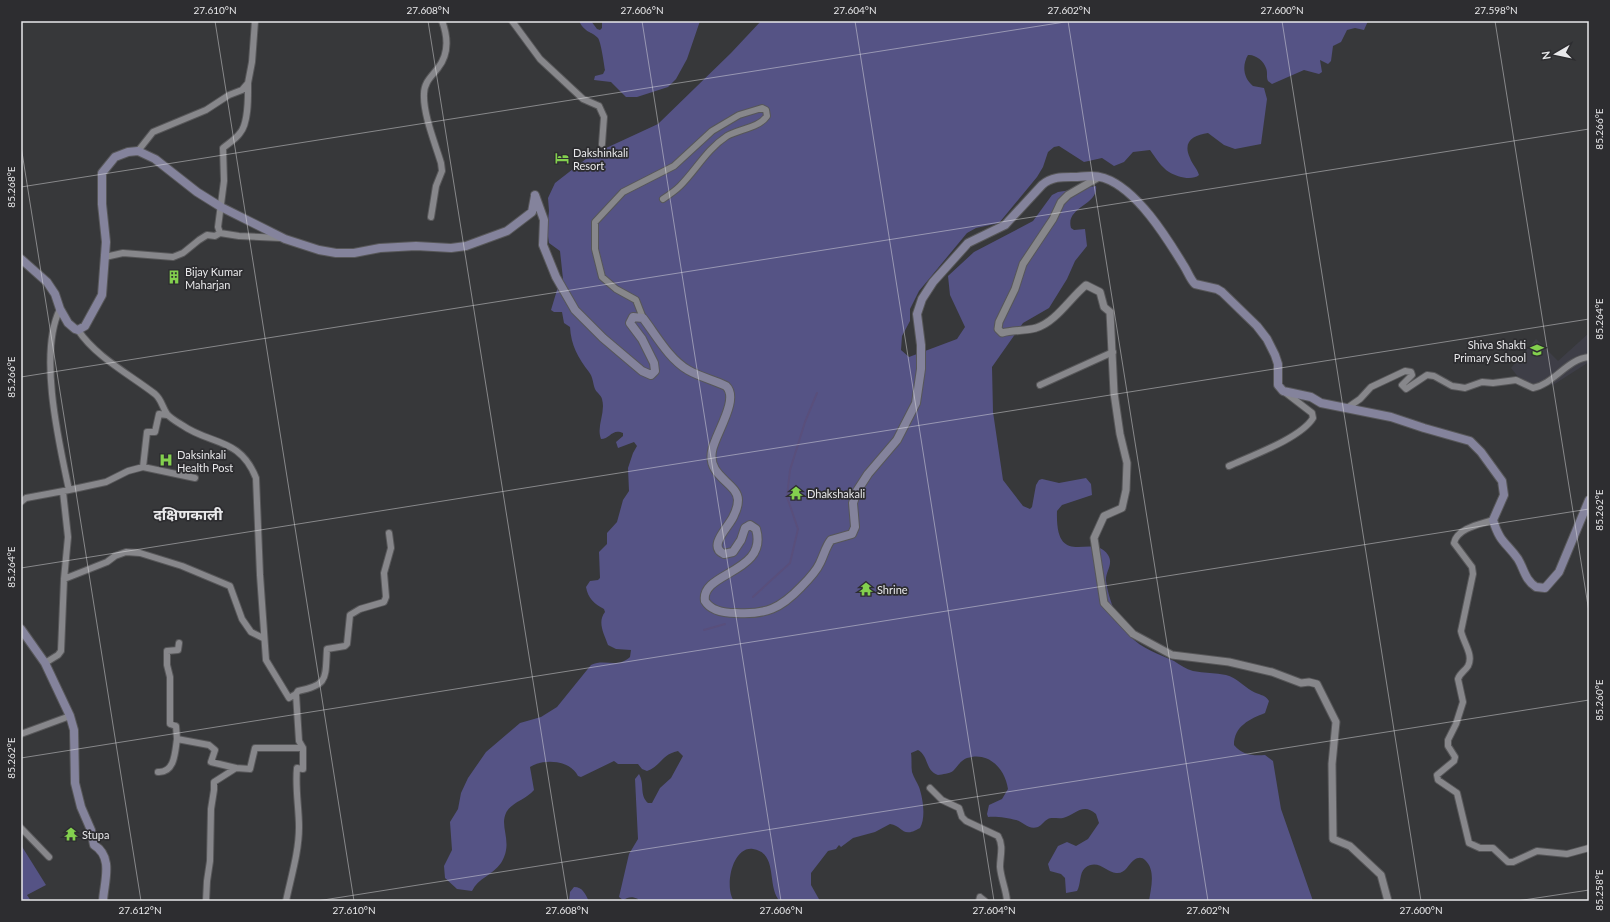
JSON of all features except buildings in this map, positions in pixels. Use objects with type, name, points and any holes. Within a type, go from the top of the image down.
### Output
[{"type":"main road","points":[[21,259],[47,282],[55,294],[60,310],[68,323],[78,330],[85,326],[102,295],[106,242],[102,204],[102,173],[115,157],[128,152],[138,151],[155,159],[197,192],[221,207],[285,239],[319,250],[336,253],[354,254],[380,248],[416,246],[451,248],[466,246],[508,231],[532,212],[535,195],[544,218],[543,245],[556,277],[574,310],[608,343],[642,371],[651,375],[655,371],[654,363],[641,336],[630,324],[634,318],[643,318],[658,339],[682,366],[692,372],[726,386],[730,392],[729,406],[713,444],[711,461],[718,474],[736,493],[738,500],[734,518],[720,537],[718,546],[719,551],[724,554],[733,552],[741,540],[745,528],[750,525],[756,528],[757,540],[754,552],[747,562],[708,587],[705,594],[705,601],[713,609],[731,613],[767,611],[785,603],[807,582],[820,563],[831,540],[852,534],[854,526],[854,503],[857,491],[868,474],[897,440],[912,414],[916,403],[921,369],[921,345],[917,314],[928,289],[968,243],[1005,225],[1045,182],[1058,177],[1099,177],[1122,188],[1147,213],[1195,284],[1217,289],[1222,292],[1257,326],[1275,355],[1278,364],[1278,385],[1283,391],[1347,408],[1391,417],[1470,441],[1481,452],[1502,481],[1504,495],[1493,520],[1500,539],[1519,560],[1531,584],[1536,587],[1545,588],[1559,572],[1589,500]]},
{"type":"main road","points":[[22,633],[45,662],[70,716],[74,730],[75,783],[91,830],[94,845],[101,850],[106,861],[107,874],[103,901]]},
{"type":"street","points":[[220,233],[218,227],[224,181],[223,148],[244,128],[248,104],[248,83],[252,62],[255,21]]},
{"type":"street","points":[[431,217],[436,186],[442,171],[425,107],[424,93],[427,79],[439,67],[446,52],[447,38],[442,21]]},
{"type":"street","points":[[512,21],[545,64],[583,99],[599,106],[604,117],[602,144]]},
{"type":"street","points":[[138,151],[153,132],[168,124],[206,110],[229,95],[242,90],[248,83]]},
{"type":"street","points":[[643,318],[636,300],[616,289],[602,277],[595,249],[595,222],[622,192],[674,166],[712,131],[739,115],[762,108],[766,110],[768,113],[765,120],[759,124],[747,127],[726,136],[703,157],[680,186],[663,199]]},
{"type":"street","points":[[1099,177],[1068,195],[1061,202],[1053,219],[1023,264],[1015,289],[998,322],[998,329],[1002,333],[1036,328],[1052,319],[1074,294],[1086,285],[1100,292],[1104,307],[1110,312],[1114,393],[1120,434],[1127,464],[1126,490],[1122,508],[1104,516],[1094,538],[1104,603],[1133,634],[1172,655],[1230,662],[1272,672],[1301,683],[1309,682],[1317,684],[1336,722],[1332,764],[1333,839],[1350,846],[1381,875],[1388,901]]},
{"type":"street","points":[[105,257],[123,253],[173,257],[187,251],[207,235],[215,236],[220,233],[239,236],[285,239]]},
{"type":"street","points":[[60,310],[52,331],[50,352],[55,426],[69,490]]},
{"type":"street","points":[[78,330],[87,342],[155,394],[162,401],[167,415]]},
{"type":"street","points":[[1040,385],[1113,352]]},
{"type":"street","points":[[1347,408],[1360,399],[1371,387],[1406,371],[1412,372],[1412,375],[1402,385],[1402,387],[1406,389],[1427,375],[1465,388],[1482,382],[1493,383],[1516,380],[1533,388],[1546,383],[1580,358],[1589,357]]},
{"type":"street","points":[[1229,466],[1276,444],[1301,430],[1310,423],[1313,418],[1312,413],[1283,391]]},
{"type":"street","points":[[143,467],[147,432],[155,432],[159,414],[167,415],[184,427],[222,442],[232,448],[251,466],[256,478],[263,638],[266,660],[288,698],[296,694],[298,691],[319,685],[324,679],[327,649],[345,646],[347,644],[350,615],[360,609],[384,602],[386,597],[384,573],[391,548],[389,533]]},
{"type":"street","points":[[21,502],[32,497],[106,482],[128,471],[143,467],[195,478]]},
{"type":"street","points":[[45,662],[58,655],[61,651],[64,579],[68,537],[62,492]]},
{"type":"street","points":[[1493,520],[1467,529],[1454,539],[1455,546],[1465,556],[1472,567],[1473,574],[1461,631],[1462,640],[1470,656],[1468,666],[1458,679],[1463,702],[1462,711],[1448,740],[1448,746],[1455,757],[1454,761],[1437,775],[1438,780],[1457,793],[1469,843],[1474,846],[1493,848],[1508,862],[1513,862],[1537,851],[1567,854],[1589,848]]},
{"type":"street","points":[[64,579],[107,562],[115,556],[126,552],[140,553],[182,566],[230,586],[242,619],[251,632],[263,638]]},
{"type":"street","points":[[158,772],[164,772],[170,768],[174,757],[177,739],[176,726],[170,724],[170,677],[167,665],[167,651],[178,650],[179,643]]},
{"type":"street","points":[[286,901],[295,858],[299,829],[296,780],[297,768],[303,769],[303,748],[299,742],[296,694]]},
{"type":"street","points":[[21,734],[70,716]]},
{"type":"street","points":[[177,739],[209,745],[215,750],[211,762],[236,768],[250,769],[255,748],[303,748]]},
{"type":"street","points":[[206,901],[210,861],[211,809],[214,782],[236,768]]},
{"type":"street","points":[[930,788],[942,800],[959,808],[962,817],[966,821],[998,836],[1002,848],[1001,876],[1006,891],[1007,901]]},
{"type":"street","points":[[21,828],[49,857]]},
{"type":"street","points":[[979,901],[980,897],[985,901]]},
{"type":"shaded area","points":[[579,21],[591,21],[597,29],[600,30],[602,28],[602,21],[700,21],[687,59],[676,79],[668,87],[637,97],[626,97],[611,82],[594,80],[595,76],[603,74],[605,70],[600,44],[598,38],[586,30]]},
{"type":"shaded area","points":[[761,21],[1368,21],[1364,30],[1355,28],[1347,30],[1341,42],[1333,46],[1331,61],[1328,64],[1320,60],[1322,72],[1319,74],[1304,70],[1272,84],[1268,81],[1265,65],[1259,58],[1248,55],[1244,67],[1245,75],[1253,86],[1264,88],[1267,99],[1261,144],[1235,149],[1224,145],[1208,133],[1194,137],[1188,143],[1187,147],[1191,160],[1199,175],[1196,177],[1184,178],[1169,172],[1161,165],[1150,150],[1133,152],[1124,162],[1114,166],[1102,158],[1084,162],[1059,146],[1054,147],[1048,152],[1043,167],[1037,177],[999,223],[976,228],[967,233],[919,291],[910,309],[910,321],[902,336],[901,350],[909,357],[957,339],[965,327],[950,295],[948,276],[974,252],[1033,221],[1052,195],[1058,192],[1096,186],[1096,192],[1093,198],[1077,210],[1070,221],[1071,228],[1074,230],[1085,229],[1087,246],[1075,261],[1067,279],[1049,308],[1023,323],[992,367],[993,412],[1003,480],[1023,506],[1030,509],[1032,507],[1036,485],[1039,480],[1042,479],[1059,483],[1086,478],[1091,484],[1092,495],[1062,505],[1057,511],[1058,529],[1062,540],[1068,545],[1101,549],[1110,558],[1110,565],[1106,578],[1109,596],[1117,617],[1125,630],[1135,641],[1145,648],[1193,671],[1230,676],[1269,701],[1265,713],[1244,724],[1240,728],[1235,738],[1234,745],[1244,753],[1252,755],[1265,755],[1273,761],[1281,809],[1313,901],[1149,901],[1152,885],[1152,874],[1151,869],[1143,858],[1137,858],[1125,870],[1119,873],[1113,872],[1098,865],[1090,865],[1083,870],[1077,891],[1066,893],[1065,878],[1061,874],[1050,871],[1048,864],[1058,846],[1067,842],[1076,846],[1088,839],[1099,823],[1096,814],[1087,809],[1083,809],[1063,818],[1049,818],[1035,828],[1029,827],[1013,819],[988,817],[987,814],[989,805],[1002,799],[1008,789],[1003,774],[994,763],[988,759],[975,756],[965,759],[953,771],[938,775],[931,770],[924,756],[918,750],[911,753],[912,772],[919,787],[923,802],[923,819],[920,828],[914,831],[906,832],[895,825],[890,824],[875,832],[853,838],[841,847],[839,845],[836,849],[828,851],[811,873],[811,885],[820,901],[780,901],[776,895],[771,871],[766,857],[761,852],[753,849],[746,850],[740,854],[732,869],[730,887],[731,895],[734,901],[638,901],[638,899],[634,897],[623,900],[619,897],[629,854],[638,839],[635,779],[639,774],[645,800],[648,803],[652,803],[660,788],[671,778],[683,756],[678,751],[668,755],[656,766],[647,771],[642,769],[638,764],[618,764],[614,761],[581,777],[569,767],[556,762],[542,762],[530,767],[534,790],[511,806],[506,813],[504,819],[506,842],[505,855],[498,867],[478,883],[472,891],[457,889],[445,878],[444,866],[452,850],[450,822],[458,809],[461,793],[468,778],[486,752],[520,723],[541,717],[557,707],[591,665],[601,662],[616,663],[625,661],[630,657],[631,650],[616,649],[608,645],[601,624],[605,612],[604,609],[592,600],[586,587],[590,581],[598,580],[600,578],[599,552],[607,544],[607,533],[617,522],[623,500],[629,491],[628,468],[637,446],[634,442],[618,448],[616,442],[623,436],[623,433],[619,432],[601,439],[600,429],[603,404],[601,398],[595,389],[590,374],[576,351],[572,340],[570,327],[564,323],[562,312],[554,312],[551,310],[557,290],[563,279],[560,251],[549,243],[547,230],[549,211],[548,198],[555,183],[591,155],[658,124],[731,53]]},
{"type":"shaded area","name":"Shiva Shakti Primary School","points":[[1589,333],[1589,362],[1553,385],[1545,380],[1527,388],[1511,368],[1536,339],[1558,361]]},
{"type":"shaded area","points":[[21,845],[46,885],[27,895],[31,901],[21,901]]},
{"type":"shaded area","points":[[574,887],[580,888],[585,893],[589,901],[569,901],[570,892]]},
{"type":"waterway","points":[[753,597],[790,563],[798,529],[787,497],[790,470],[805,422],[817,393]]},
{"type":"waterway","points":[[704,630],[725,624]]},
{"type":"place","name":"Dakshinkali Resort","points":[[562,158]]},
{"type":"place","name":"Bijay Kumar Maharjan","points":[[174,277]]},
{"type":"place","name":"Shiva Shakti Primary School","points":[[1537,350]]},
{"type":"place","name":"Daksinkali Health Post","points":[[166,460]]},
{"type":"place","name":"Dhakshakali","points":[[796,493]]},
{"type":"place","name":"Shrine","points":[[866,589]]},
{"type":"place","name":"Stupa","points":[[71,834]]},
{"type":"district","name":"दक्षि‍णकाली","points":[[188,514]]}]
